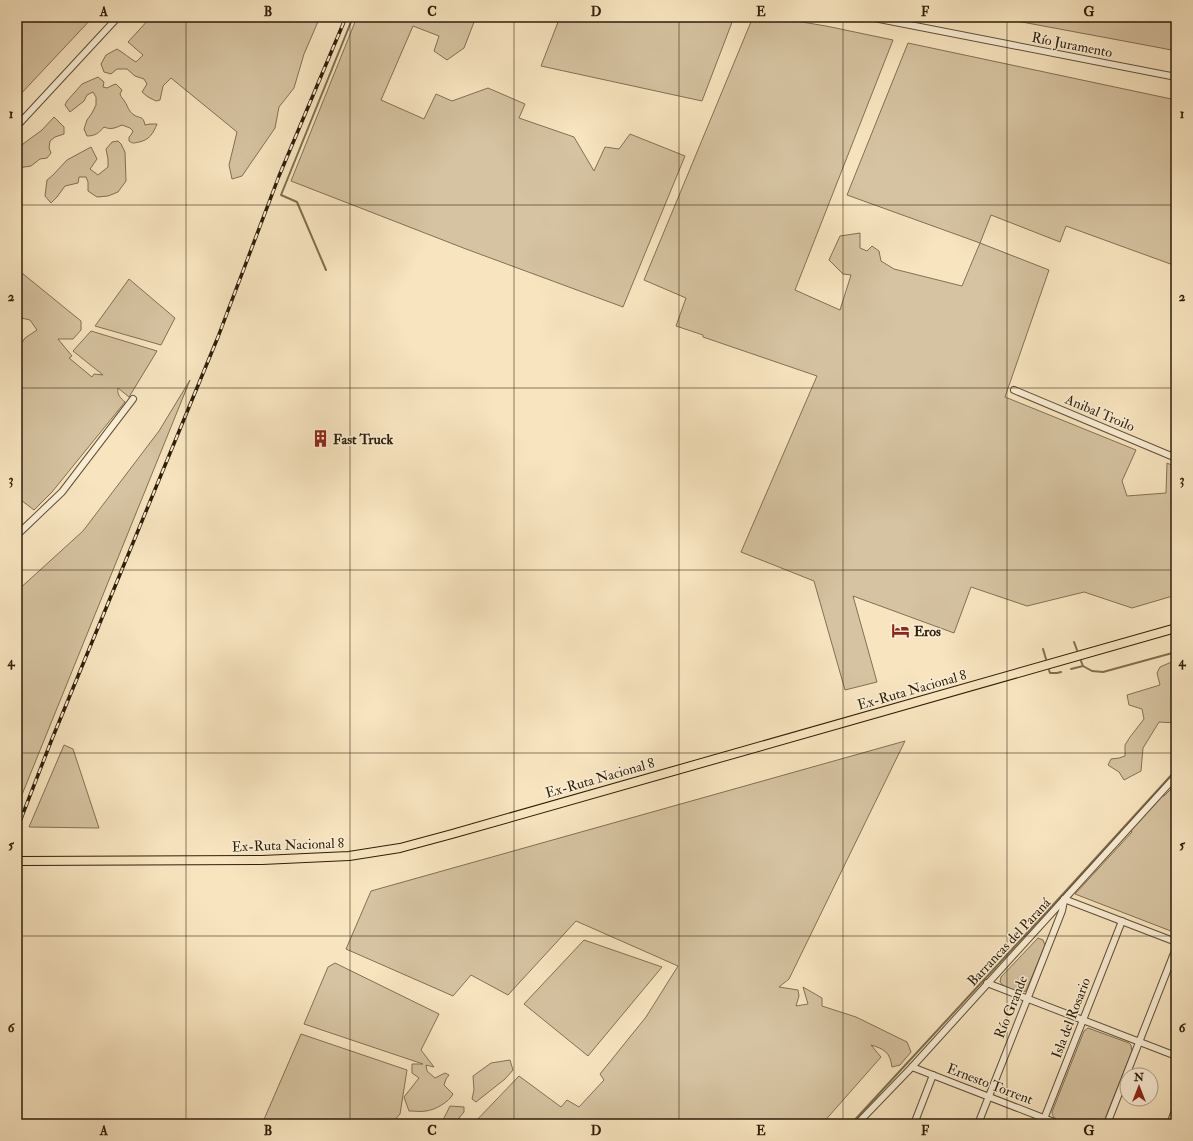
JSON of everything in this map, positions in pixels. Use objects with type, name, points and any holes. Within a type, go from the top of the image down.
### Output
[{"type":"main road","name":"Ex-Ruta Nacional 8","points":[[17,861],[295,859],[348,856],[400,848],[1176,628]]},
{"type":"street","points":[[17,126],[118,17]]},
{"type":"street","name":"Río Juramento","points":[[869,17],[1176,77]]},
{"type":"street","name":"Anibal Troilo","points":[[1014,390],[1176,458]]},
{"type":"street","points":[[17,535],[62,492],[133,399]]},
{"type":"street","name":"Barrancas del Paraná","points":[[857,1124],[912,1067],[1176,776]]},
{"type":"street","points":[[1064,899],[1176,942]]},
{"type":"street","name":"Río Grande","points":[[978,1124],[1062,911],[1064,899]]},
{"type":"street","name":"Isla del Rosario","points":[[1043,1121],[1122,921]]},
{"type":"street","points":[[1107,1124],[1176,948]]},
{"type":"street","points":[[987,983],[1176,1056]]},
{"type":"street","name":"Ernesto Torrent","points":[[912,1067],[988,1096],[1043,1121],[1059,1124]]},
{"type":"street","points":[[914,1124],[933,1075]]},
{"type":"street","points":[[1170,1124],[1176,1108]]},
{"type":"shaded area","points":[[17,17],[93,17],[17,98]]},
{"type":"shaded area","points":[[151,17],[320,17],[304,54],[294,88],[279,107],[275,128],[242,176],[232,179],[229,165],[237,132],[171,78],[163,86],[160,100],[156,101],[142,92],[147,84],[144,79],[135,76],[127,69],[117,69],[111,74],[104,72],[101,64],[106,55],[117,49],[136,62],[143,55],[128,42]]},
{"type":"shaded area","points":[[357,17],[476,17],[464,48],[447,60],[434,51],[439,36],[413,26],[381,100],[424,119],[436,94],[452,101],[488,88],[525,104],[519,118],[574,137],[594,171],[605,147],[619,149],[630,134],[685,156],[623,307],[466,249],[291,181]]},
{"type":"shaded area","points":[[560,17],[734,17],[702,101],[541,66]]},
{"type":"shaded area","points":[[753,17],[772,17],[826,26],[893,40],[795,290],[840,310],[851,275],[843,274],[829,260],[840,236],[860,233],[860,248],[867,251],[872,246],[879,251],[881,261],[894,269],[962,286],[980,243],[1049,270],[1005,397],[1136,450],[1122,481],[1127,496],[1166,493],[1167,463],[1176,467],[1176,595],[1132,608],[1084,592],[1027,606],[971,587],[954,633],[853,596],[877,682],[845,690],[814,581],[741,552],[817,376],[703,337],[703,335],[676,326],[686,298],[644,280]]},
{"type":"shaded area","points":[[995,17],[1176,17],[1176,51],[1156,47]]},
{"type":"shaded area","points":[[908,43],[1176,100],[1176,266],[1066,226],[1060,242],[991,215],[980,243],[847,195]]},
{"type":"shaded area","points":[[98,77],[104,82],[103,87],[107,88],[116,84],[122,90],[120,95],[129,110],[134,115],[142,118],[145,125],[157,124],[152,134],[148,138],[132,143],[129,141],[129,137],[133,131],[122,125],[113,128],[104,127],[97,134],[87,136],[84,129],[87,120],[96,105],[96,97],[93,92],[87,95],[84,101],[70,112],[65,105],[82,84]]},
{"type":"shaded area","points":[[54,117],[64,127],[64,134],[55,137],[50,141],[49,148],[51,153],[47,158],[40,159],[31,166],[18,168],[17,153],[23,144],[42,130]]},
{"type":"shaded area","points":[[118,141],[125,152],[126,181],[118,192],[108,196],[97,197],[88,191],[88,182],[86,177],[79,177],[78,183],[65,186],[51,203],[45,196],[47,180],[67,160],[91,147],[97,159],[90,169],[98,175],[108,167],[106,149],[112,142]]},
{"type":"shaded area","points":[[17,269],[81,321],[81,330],[73,339],[58,339],[72,356],[69,358],[92,377],[94,374],[103,375],[73,351],[91,331],[157,351],[129,397],[118,388],[119,396],[125,402],[52,492],[34,510],[17,497],[17,350],[25,338],[37,330],[30,320],[17,317]]},
{"type":"shaded area","points":[[129,279],[175,318],[161,345],[95,326]]},
{"type":"shaded area","points":[[190,380],[17,807],[17,591],[83,531],[159,431]]},
{"type":"shaded area","points":[[1176,660],[1176,723],[1159,722],[1143,748],[1141,771],[1124,780],[1119,772],[1108,765],[1111,759],[1125,756],[1125,745],[1144,719],[1142,709],[1129,705],[1127,695],[1160,685],[1157,673],[1160,667]]},
{"type":"shaded area","points":[[905,741],[789,979],[779,987],[798,990],[799,996],[796,1006],[808,1004],[803,987],[822,998],[822,1006],[856,1017],[907,1042],[911,1052],[900,1065],[892,1067],[890,1058],[886,1052],[871,1045],[881,1057],[822,1124],[473,1124],[519,1076],[561,1107],[567,1100],[579,1107],[604,1080],[600,1074],[646,1017],[678,966],[576,921],[508,995],[471,975],[453,996],[346,949],[371,891]]},
{"type":"shaded area","points":[[64,745],[73,749],[99,828],[29,827]]},
{"type":"shaded area","points":[[1176,784],[1176,933],[1075,894],[1132,832],[1130,829],[1159,797],[1164,796]]},
{"type":"shaded area","points":[[1038,938],[1043,940],[1045,945],[1026,991],[1020,992],[1012,990],[1002,984],[1000,982],[1001,977]]},
{"type":"shaded area","points":[[584,940],[662,967],[588,1056],[524,1004]]},
{"type":"shaded area","points":[[335,963],[439,1014],[421,1050],[434,1067],[426,1065],[427,1071],[435,1078],[445,1073],[449,1075],[444,1085],[453,1094],[445,1103],[430,1110],[409,1111],[404,1097],[419,1078],[412,1073],[412,1064],[423,1064],[304,1024],[328,967]]},
{"type":"shaded area","points":[[1088,1028],[1131,1045],[1132,1051],[1126,1067],[1119,1067],[1119,1084],[1103,1124],[1065,1123],[1058,1121],[1052,1112],[1084,1031]]},
{"type":"shaded area","points":[[301,1034],[407,1070],[400,1114],[391,1124],[262,1124]]},
{"type":"shaded area","points":[[510,1060],[513,1070],[505,1079],[476,1102],[472,1099],[474,1090],[473,1076],[491,1063]]},
{"type":"shaded area","points":[[450,1106],[464,1107],[464,1112],[459,1118],[460,1124],[453,1124],[443,1120]]},
{"type":"waterway","points":[[326,270],[297,202],[281,195],[353,17]]},
{"type":"waterway","points":[[1074,642],[1077,650]]},
{"type":"waterway","points":[[1043,649],[1046,659]]},
{"type":"waterway","points":[[1081,661],[1083,666],[1092,671],[1103,672],[1176,652]]},
{"type":"waterway","points":[[1071,669],[1083,666]]},
{"type":"waterway","points":[[1049,670],[1050,673],[1061,672]]},
{"type":"waterway","points":[[851,1124],[1176,770]]},
{"type":"railway","points":[[17,829],[52,739],[218,337],[279,176],[346,17]]},
{"type":"place","name":"Fast Truck","points":[[320,439]]},
{"type":"place","name":"Eros","points":[[901,631]]}]
